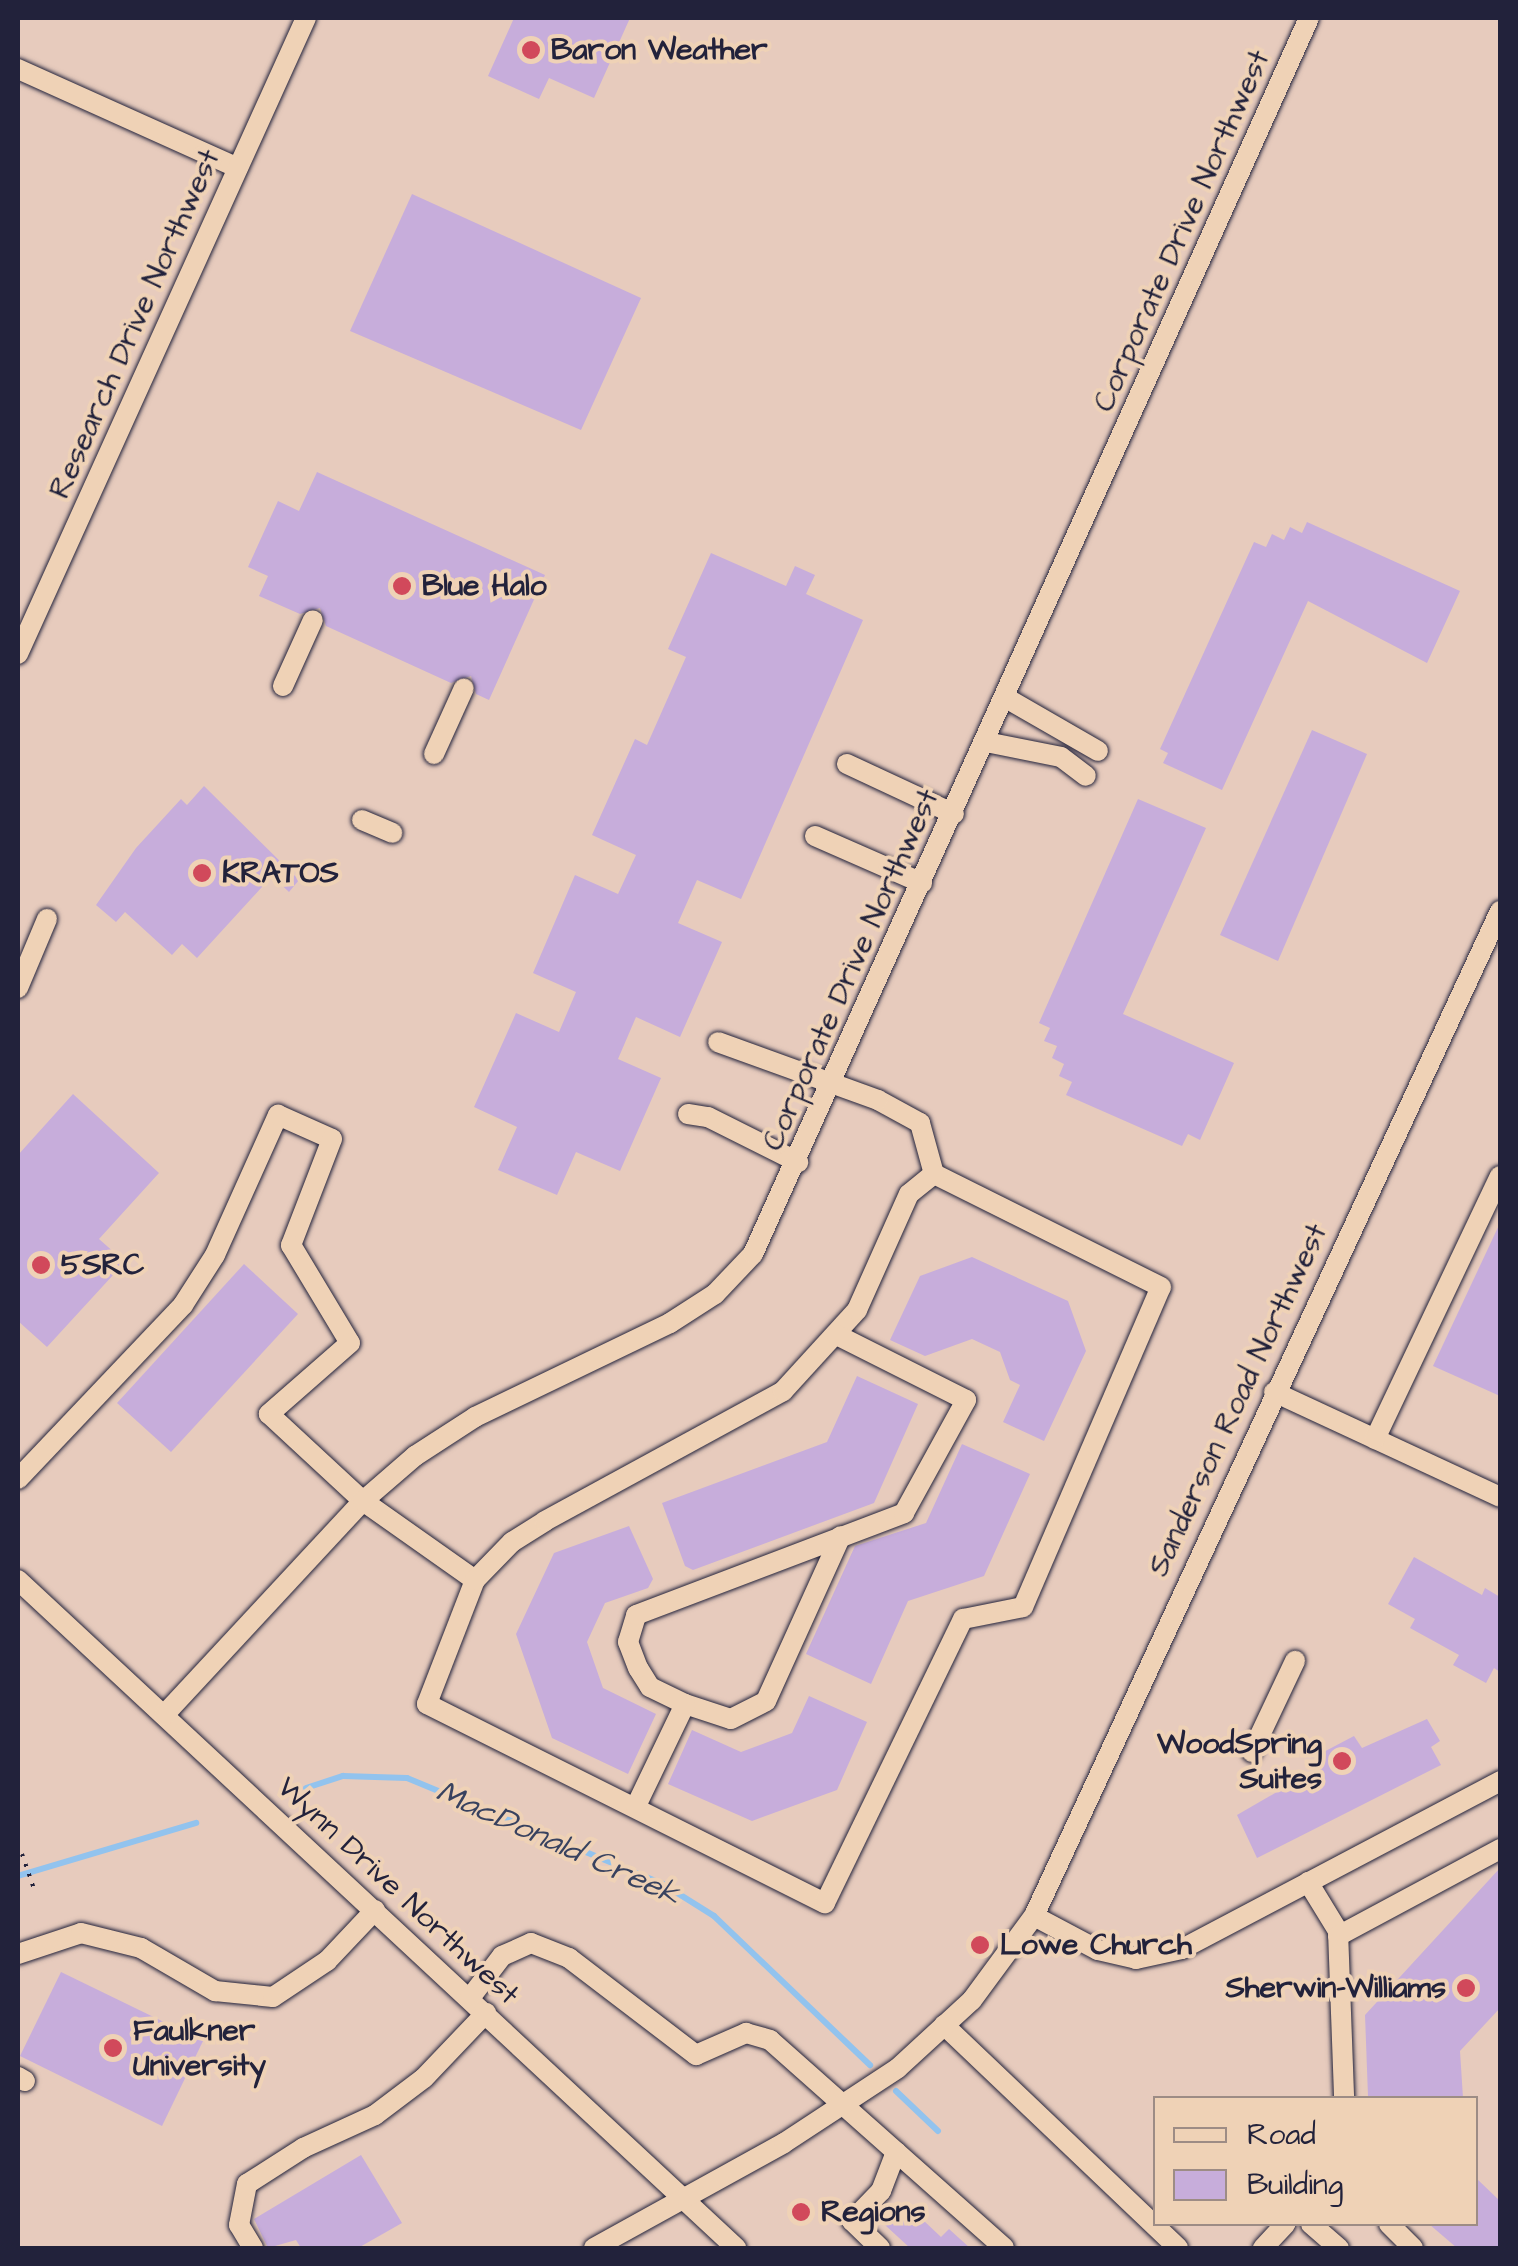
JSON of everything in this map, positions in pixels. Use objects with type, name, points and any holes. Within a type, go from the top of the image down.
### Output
[{"type":"street","name":"Research Drive Northwest","points":[[18,654],[25,620],[306,18]]},
{"type":"street","name":"Corporate Drive Northwest","points":[[164,1715],[363,1500],[475,1417],[670,1323],[715,1294],[753,1254],[798,1162],[1310,18]]},
{"type":"street","points":[[18,69],[238,168]]},
{"type":"street","points":[[284,686],[313,620]]},
{"type":"street","points":[[434,754],[464,688]]},
{"type":"street","points":[[1006,698],[1098,750]]},
{"type":"street","points":[[986,742],[1061,757],[1086,776]]},
{"type":"street","points":[[846,764],[954,814]]},
{"type":"street","points":[[362,820],[392,833]]},
{"type":"street","points":[[814,836],[922,884]]},
{"type":"street","points":[[18,988],[47,919]]},
{"type":"street","name":"Sanderson Road Northwest","points":[[594,2248],[839,2107],[898,2068],[972,2000],[1034,1916],[1274,1392],[1498,920]]},
{"type":"street","points":[[718,1042],[831,1087],[878,1100],[920,1124],[934,1174],[1161,1286],[1023,1607],[962,1619],[825,1903],[427,1704],[475,1580],[512,1542],[545,1521],[783,1391],[856,1310],[909,1194],[934,1174]]},
{"type":"street","points":[[688,1114],[708,1117],[798,1162]]},
{"type":"street","points":[[18,1479],[183,1304],[215,1256],[278,1115],[332,1139],[291,1245],[350,1343],[269,1414],[363,1500],[475,1580]]},
{"type":"street","points":[[1374,1439],[1500,1176]]},
{"type":"street","points":[[837,1335],[966,1400],[915,1503],[841,1536],[636,1615],[628,1642],[650,1687],[731,1719],[766,1701],[841,1536]]},
{"type":"street","points":[[1274,1392],[1500,1496]]},
{"type":"street","name":"Wynn Drive Northwest","points":[[18,1580],[736,2248]]},
{"type":"street","points":[[1252,1752],[1295,1661]]},
{"type":"street","points":[[636,1806],[685,1704]]},
{"type":"street","points":[[1034,1916],[1098,1950],[1136,1959],[1182,1949],[1500,1781]]},
{"type":"street","points":[[1338,1936],[1500,1849]]},
{"type":"street","points":[[1308,1882],[1338,1936],[1344,2096]]},
{"type":"street","points":[[18,1954],[81,1933],[141,1948],[215,1991],[273,1996],[327,1961],[375,1910]]},
{"type":"street","points":[[470,1998],[502,1956],[531,1943],[569,1958],[696,2055],[746,2033],[770,2040],[839,2107],[1004,2248]]},
{"type":"street","points":[[254,2248],[239,2225],[247,2184],[302,2148],[375,2115],[424,2078],[486,2014]]},
{"type":"street","points":[[944,2026],[1153,2224]]},
{"type":"street","points":[[880,2248],[852,2221],[882,2191],[896,2152]]},
{"type":"street","points":[[1155,2226],[1178,2248]]},
{"type":"street","points":[[1262,2248],[1283,2226]]},
{"type":"street","points":[[1312,2226],[1339,2248]]},
{"type":"street","points":[[1390,2226],[1413,2248]]},
{"type":"path","points":[[22,1854],[34,1888]]},
{"type":"building","points":[[514,18],[630,18],[594,98],[549,78],[539,99],[488,76]]},
{"type":"building","points":[[412,194],[641,298],[581,430],[350,331]]},
{"type":"building","name":"Blue Halo","points":[[317,472],[545,575],[489,700],[476,694],[471,676],[451,683],[326,626],[320,608],[300,614],[259,596],[268,576],[248,567],[278,501],[299,511]]},
{"type":"building","points":[[1307,522],[1460,591],[1427,663],[1308,601],[1222,790],[1163,763],[1168,753],[1160,749],[1254,542],[1266,547],[1272,534],[1284,540],[1290,527],[1302,533]]},
{"type":"building","points":[[711,553],[786,586],[795,566],[815,575],[806,594],[863,620],[741,899],[697,880],[678,923],[722,942],[680,1037],[636,1017],[618,1059],[661,1078],[620,1171],[576,1152],[557,1195],[498,1170],[517,1127],[474,1107],[516,1013],[559,1032],[576,992],[533,973],[575,875],[618,894],[636,855],[592,835],[635,739],[647,745],[686,657],[668,649]]},
{"type":"building","points":[[1312,730],[1367,754],[1278,961],[1220,935]]},
{"type":"building","name":"KRATOS","points":[[204,786],[299,880],[289,892],[272,876],[197,958],[182,944],[172,955],[125,912],[116,922],[96,905],[136,848],[181,799],[187,805]]},
{"type":"building","points":[[1138,799],[1206,828],[1123,1014],[1234,1063],[1200,1140],[1188,1134],[1182,1146],[1066,1095],[1072,1082],[1059,1076],[1064,1064],[1052,1058],[1057,1046],[1044,1041],[1050,1028],[1039,1023]]},
{"type":"building","points":[[73,1094],[159,1173],[99,1239],[125,1262],[47,1347],[18,1321],[18,1155]]},
{"type":"building","points":[[1500,1223],[1500,1396],[1433,1366]]},
{"type":"building","points":[[972,1257],[1068,1301],[1086,1351],[1044,1441],[1003,1422],[1020,1385],[1010,1380],[1000,1352],[972,1339],[925,1356],[890,1340],[920,1276]]},
{"type":"building","points":[[244,1264],[298,1314],[171,1452],[117,1403]]},
{"type":"building","points":[[857,1376],[918,1404],[874,1503],[693,1570],[685,1566],[662,1503],[827,1442]]},
{"type":"building","points":[[962,1444],[1030,1474],[984,1576],[908,1601],[871,1684],[806,1654],[855,1546],[926,1523]]},
{"type":"building","points":[[629,1526],[653,1579],[648,1588],[605,1603],[587,1642],[603,1688],[656,1714],[628,1774],[552,1738],[516,1634],[554,1553]]},
{"type":"building","points":[[1414,1557],[1482,1595],[1485,1588],[1500,1597],[1500,1672],[1494,1668],[1486,1683],[1453,1665],[1459,1655],[1410,1628],[1415,1619],[1388,1604]]},
{"type":"building","points":[[809,1696],[867,1722],[837,1790],[752,1821],[668,1784],[692,1730],[741,1752],[792,1733]]},
{"type":"building","points":[[1427,1719],[1440,1741],[1431,1747],[1441,1765],[1257,1858],[1237,1815],[1322,1766],[1316,1756],[1354,1736],[1362,1748]]},
{"type":"building","points":[[1500,1868],[1500,2008],[1460,2051],[1463,2096],[1368,2096],[1365,2015]]},
{"type":"building","points":[[61,1972],[203,2041],[162,2126],[20,2056]]},
{"type":"building","points":[[361,2155],[402,2223],[358,2248],[301,2248],[296,2240],[268,2248],[254,2219]]},
{"type":"building","points":[[1478,2180],[1500,2201],[1500,2248],[1457,2248],[1431,2226],[1478,2226]]},
{"type":"building","points":[[905,2203],[941,2237],[949,2229],[970,2248],[910,2248],[885,2225]]},
{"type":"waterway","name":"MacDonald Creek","points":[[306,1788],[343,1776],[407,1778],[663,1884],[714,1916],[870,2065]]},
{"type":"waterway","name":"MacDonald Creek","points":[[18,1876],[196,1823]]},
{"type":"waterway","name":"MacDonald Creek","points":[[896,2091],[938,2131]]},
{"type":"place","name":"Baron Weather","points":[[531,50]]},
{"type":"place","name":"Blue Halo","points":[[402,586]]},
{"type":"place","name":"KRATOS","points":[[202,873]]},
{"type":"place","name":"5SRC","points":[[41,1265]]},
{"type":"place","name":"WoodSpring Suites","points":[[1342,1761]]},
{"type":"place","name":"Lowe Church","points":[[980,1945]]},
{"type":"place","name":"Sherwin-Williams","points":[[1466,1988]]},
{"type":"place","name":"Faulkner University","points":[[113,2048]]},
{"type":"place","name":"Regions","points":[[801,2212]]}]
